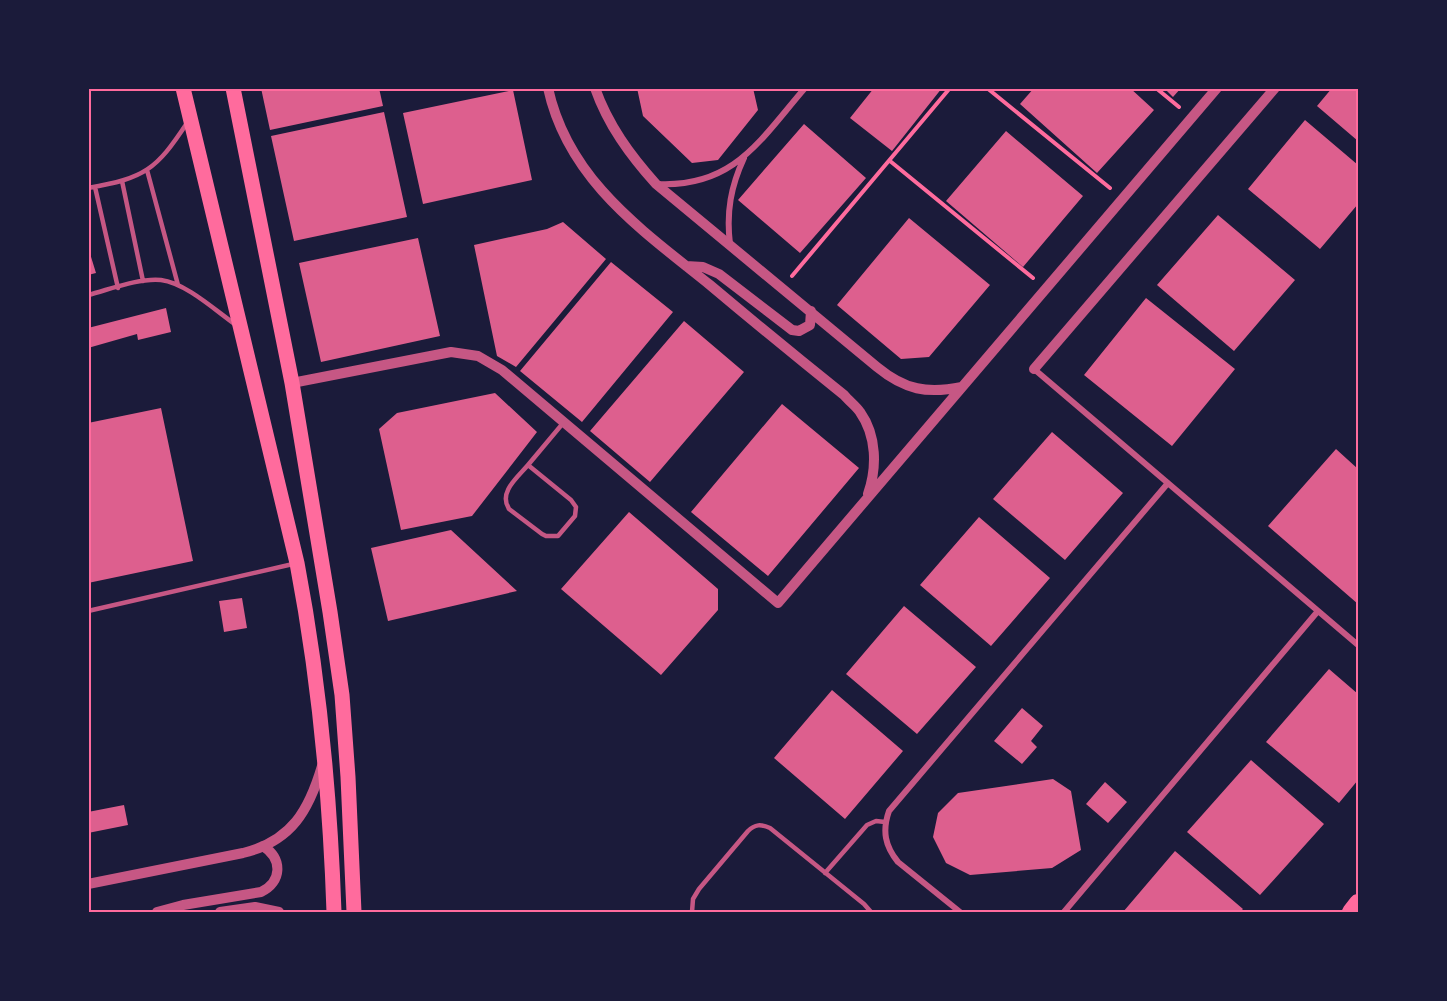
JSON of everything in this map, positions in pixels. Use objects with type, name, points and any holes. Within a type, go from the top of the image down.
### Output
[{"type":"highway","points":[[1351,912],[1359,903]]},
{"type":"main road","points":[[183,88],[297,563],[316,675],[325,757],[334,912]]},
{"type":"main road","points":[[233,88],[292,383],[330,612],[342,695],[354,912]]},
{"type":"street","points":[[549,88],[568,142],[597,187],[635,224],[844,395],[861,413],[873,446],[873,473],[866,499]]},
{"type":"street","points":[[595,88],[607,117],[621,141],[656,184],[892,380],[926,391],[944,391],[962,387]]},
{"type":"street","points":[[656,184],[703,180],[732,166],[745,157],[805,88]]},
{"type":"street","points":[[292,383],[451,352],[465,353],[490,362],[778,603],[1217,88]]},
{"type":"street","points":[[1275,88],[1034,369],[1359,645]]},
{"type":"street","points":[[730,246],[728,209],[734,183],[745,157]]},
{"type":"street","points":[[686,266],[703,267],[719,273],[792,330],[799,331],[810,325],[811,312]]},
{"type":"street","points":[[960,912],[898,862],[891,853],[884,832],[889,811],[1168,483]]},
{"type":"street","points":[[1064,912],[1318,611]]},
{"type":"street","points":[[88,884],[243,853],[263,846],[285,833],[302,815],[314,793],[325,757]]},
{"type":"street","points":[[157,912],[183,905],[261,892],[269,888],[278,874],[278,866],[276,857],[263,846]]},
{"type":"street","points":[[220,912],[255,907],[279,912]]},
{"type":"lane","points":[[88,188],[122,181],[147,170],[167,153],[190,118]]},
{"type":"lane","points":[[147,170],[178,285]]},
{"type":"lane","points":[[122,181],[143,281]]},
{"type":"lane","points":[[95,187],[118,288]]},
{"type":"lane","points":[[88,295],[143,281],[161,280],[178,285],[240,327]]},
{"type":"lane","points":[[528,465],[571,500],[576,507],[575,516],[558,536],[546,537],[542,534],[506,504],[506,494],[508,489],[528,465],[564,422]]},
{"type":"lane","points":[[88,611],[297,563]]},
{"type":"lane","points":[[825,873],[867,825],[876,821],[885,822]]},
{"type":"lane","points":[[692,912],[693,899],[699,889],[748,831],[756,825],[770,828],[871,912]]},
{"type":"path","points":[[782,288],[950,88]]},
{"type":"path","points":[[987,88],[1123,199]]},
{"type":"path","points":[[1156,88],[1192,118]]},
{"type":"path","points":[[890,161],[1046,289]]},
{"type":"building","points":[[261,88],[379,88],[383,106],[270,130]]},
{"type":"building","points":[[637,88],[753,88],[758,110],[718,160],[692,163],[643,116]]},
{"type":"building","points":[[874,88],[942,88],[892,151],[850,118]]},
{"type":"building","points":[[1034,88],[1130,88],[1154,110],[1097,173],[1020,104]]},
{"type":"building","points":[[1164,88],[1181,88],[1173,97]]},
{"type":"building","points":[[1332,88],[1358,88],[1358,141],[1317,106]]},
{"type":"building","points":[[513,90],[532,180],[423,204],[403,113]]},
{"type":"building","points":[[384,112],[407,217],[294,241],[271,136]]},
{"type":"building","points":[[1305,120],[1358,165],[1358,204],[1320,249],[1248,189]]},
{"type":"building","points":[[804,124],[866,178],[800,253],[738,200]]},
{"type":"building","points":[[1006,131],[1083,196],[1023,267],[946,201]]},
{"type":"building","points":[[1218,215],[1295,280],[1234,351],[1157,285]]},
{"type":"building","points":[[909,218],[990,285],[929,357],[901,359],[837,305]]},
{"type":"building","points":[[563,222],[606,259],[516,367],[497,356],[474,245],[547,229]]},
{"type":"building","points":[[418,238],[440,336],[321,362],[299,263]]},
{"type":"building","points":[[88,247],[96,273],[88,275]]},
{"type":"building","points":[[611,262],[673,312],[582,422],[520,371]]},
{"type":"building","points":[[1146,298],[1235,369],[1172,446],[1084,375]]},
{"type":"building","points":[[166,308],[171,332],[138,340],[137,334],[88,348],[88,328]]},
{"type":"building","points":[[684,321],[744,372],[650,482],[590,431]]},
{"type":"building","points":[[495,393],[537,432],[472,516],[401,530],[379,429],[397,413]]},
{"type":"building","points":[[782,404],[859,468],[768,576],[691,512]]},
{"type":"building","points":[[161,408],[193,561],[88,583],[88,423]]},
{"type":"building","points":[[1052,432],[1123,493],[1065,560],[993,499]]},
{"type":"building","points":[[1336,449],[1358,469],[1358,604],[1268,526]]},
{"type":"building","points":[[629,512],[718,589],[718,610],[661,675],[561,589]]},
{"type":"building","points":[[979,517],[1050,578],[991,646],[920,585]]},
{"type":"building","points":[[451,530],[517,591],[388,621],[371,548]]},
{"type":"building","points":[[242,598],[247,628],[224,632],[219,601]]},
{"type":"building","points":[[904,606],[976,667],[917,734],[846,674]]},
{"type":"building","points":[[1329,669],[1358,694],[1358,780],[1339,803],[1266,742]]},
{"type":"building","points":[[832,690],[903,751],[845,819],[774,758]]},
{"type":"building","points":[[1022,708],[1043,726],[1031,741],[1037,747],[1022,764],[994,741]]},
{"type":"building","points":[[1251,760],[1324,824],[1260,895],[1187,832]]},
{"type":"building","points":[[1053,779],[1071,791],[1081,850],[1052,868],[970,875],[946,863],[933,837],[938,813],[958,793]]},
{"type":"building","points":[[1105,782],[1127,802],[1108,823],[1086,804]]},
{"type":"building","points":[[124,805],[128,825],[88,833],[88,812]]},
{"type":"building","points":[[1175,851],[1243,909],[1240,912],[1123,912]]}]
